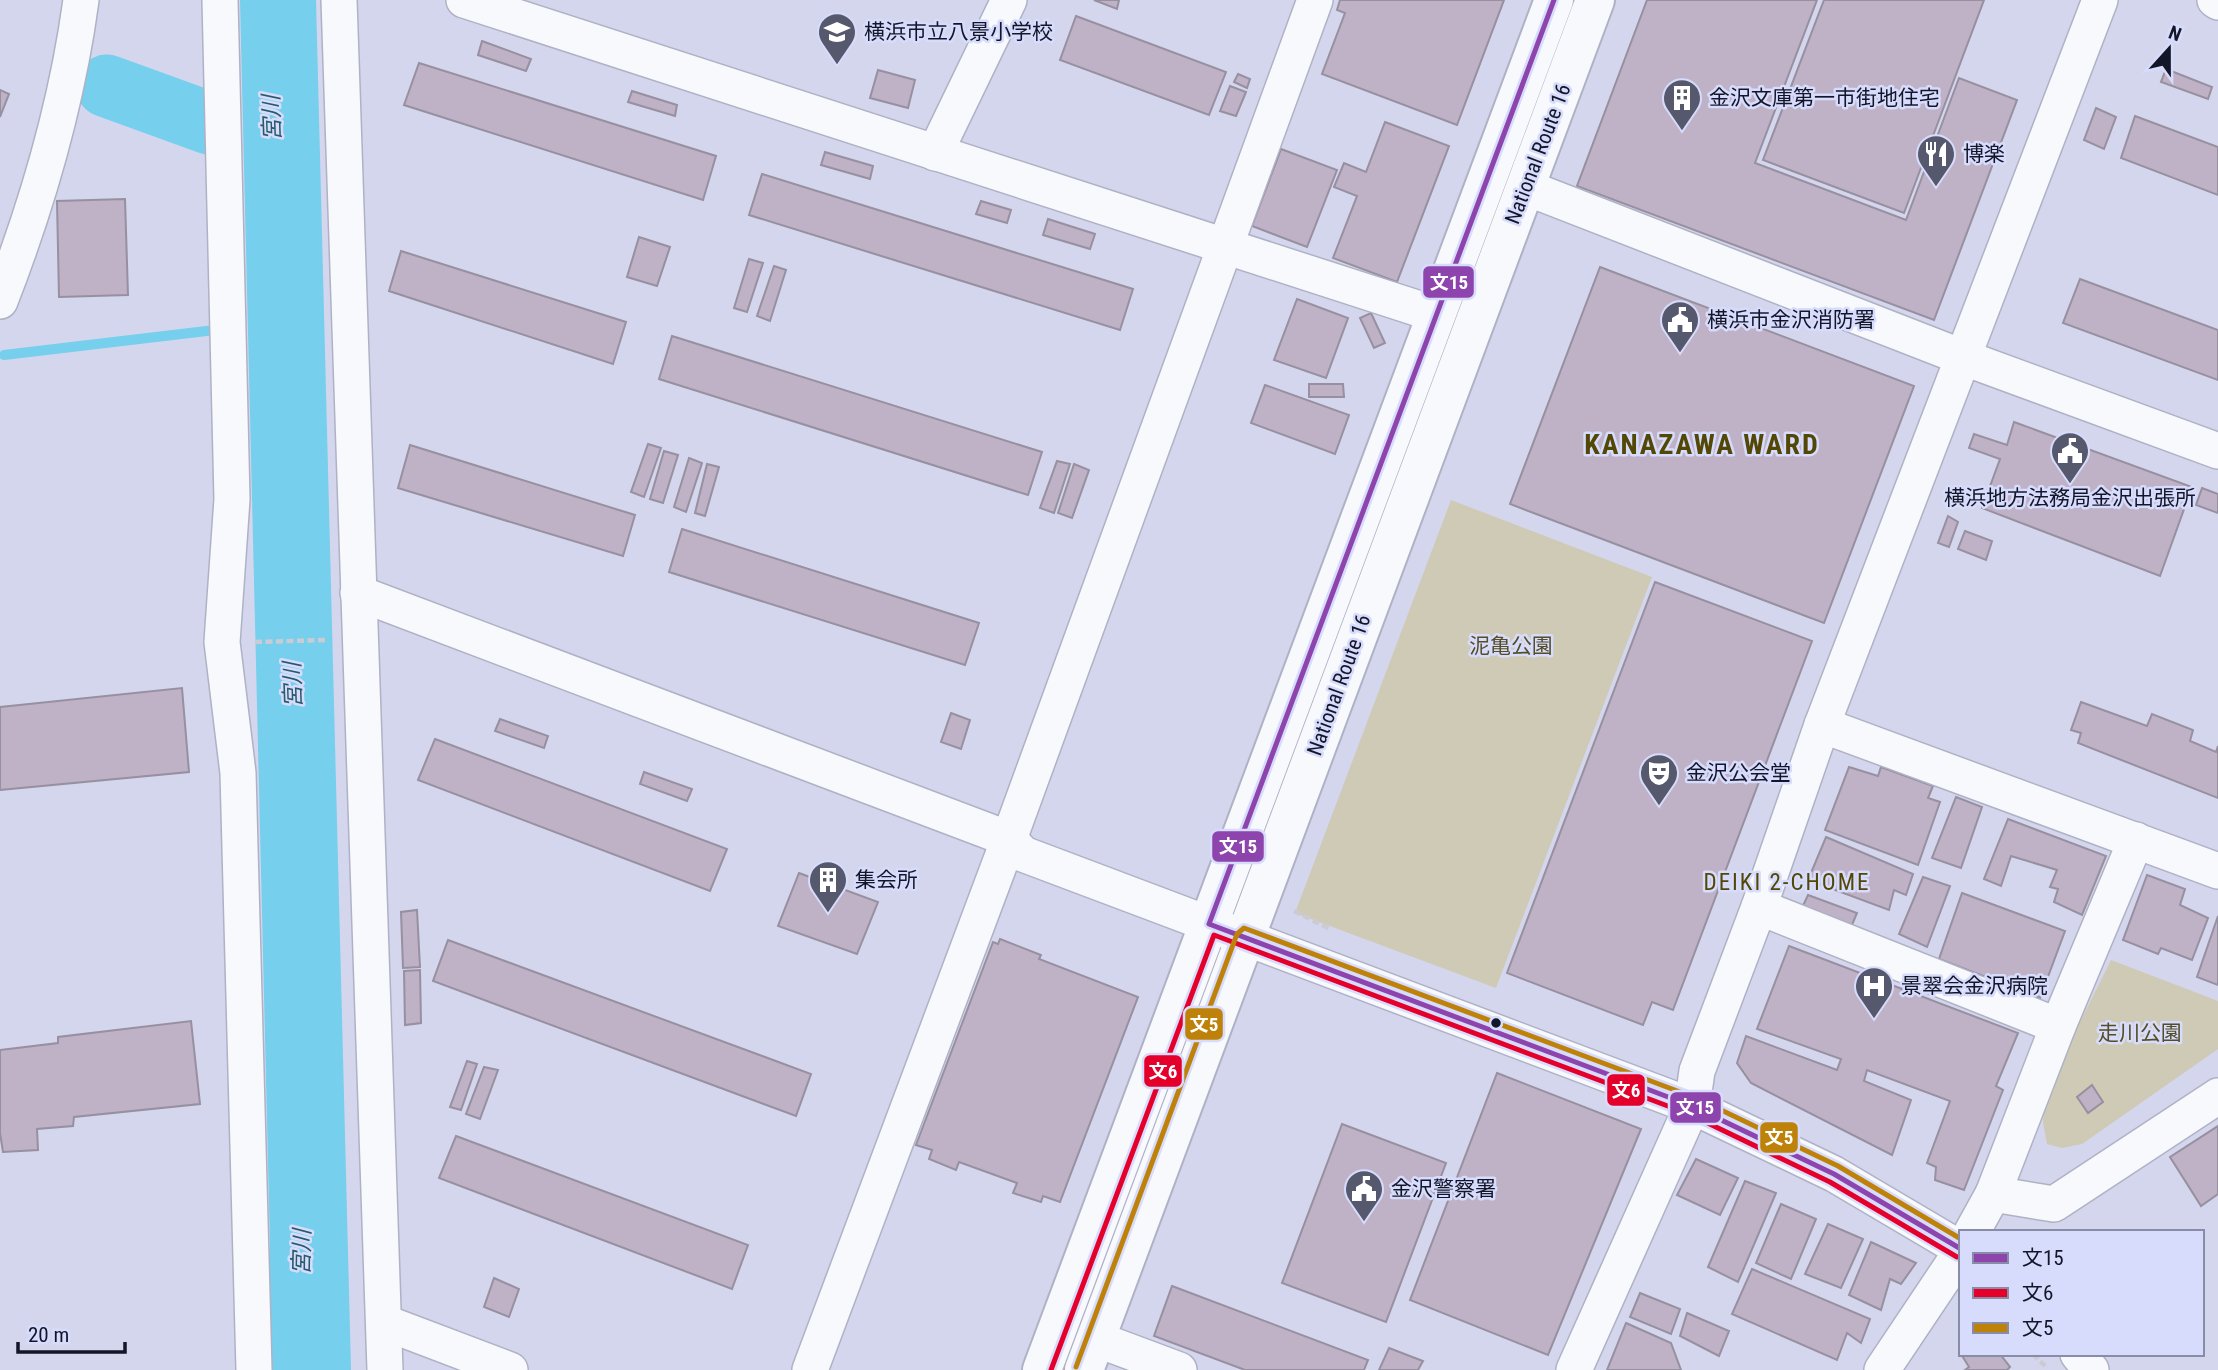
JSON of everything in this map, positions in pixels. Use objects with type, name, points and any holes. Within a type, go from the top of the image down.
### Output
[{"type":"highway","name":"National Route 16","points":[[1042,1370],[1554,0]]},
{"type":"highway","name":"National Route 16","points":[[1090,1354],[1595,0]]},
{"type":"street","points":[[0,301],[53,147],[73,55],[80,0]]},
{"type":"street","points":[[220,0],[232,499],[222,642],[238,773],[254,1370]]},
{"type":"street","points":[[339,0],[359,640],[386,1324],[385,1370]]},
{"type":"street","points":[[464,0],[1435,314]]},
{"type":"street","points":[[935,153],[1009,0]]},
{"type":"street","points":[[810,1370],[1009,839],[1315,0]]},
{"type":"street","points":[[1574,1370],[1692,1106],[1697,1071],[1759,907],[1822,725],[2100,0]]},
{"type":"street","points":[[1525,187],[1962,357],[2218,451]]},
{"type":"street","points":[[358,593],[1009,839],[1023,854],[1692,1106],[1834,1174],[1959,1249]]},
{"type":"street","points":[[1822,725],[2218,871]]},
{"type":"street","points":[[1973,1230],[1993,1194],[2058,1026],[2136,840]]},
{"type":"street","points":[[1759,907],[2058,1026]]},
{"type":"street","points":[[1993,1194],[2054,1204],[2218,1097]]},
{"type":"street","points":[[1882,1370],[1959,1253]]},
{"type":"street","points":[[386,1324],[510,1370]]},
{"type":"street","points":[[1090,1354],[1179,1370]]},
{"type":"street","points":[[2080,1356],[2091,1370]]},
{"type":"path","points":[[222,642],[359,640]]},
{"type":"green space","name":"泥亀公園","points":[[1451,500],[1652,577],[1496,988],[1295,913]]},
{"type":"green space","name":"走川公園","points":[[2111,960],[2218,1001],[2218,1049],[2082,1144],[2062,1148],[2047,1144],[2043,1122],[2045,1092]]},
{"type":"water","name":"宮川","points":[[240,0],[316,0],[351,1370],[267,1370],[270,1244]]},
{"type":"building","points":[[1094,0],[1119,0],[1117,9]]},
{"type":"building","points":[[1340,0],[1504,0],[1457,125],[1322,74],[1345,13],[1337,10]]},
{"type":"building","name":"金沢文庫第一市街地住宅","points":[[1647,0],[1817,0],[1755,163],[1906,220],[1959,78],[2017,100],[1934,320],[1577,186]]},
{"type":"building","points":[[1824,0],[1984,0],[1904,213],[1763,160]]},
{"type":"building","points":[[1076,16],[1226,72],[1209,115],[1060,60]]},
{"type":"building","points":[[482,41],[531,59],[526,71],[478,55]]},
{"type":"building","points":[[419,63],[716,156],[703,200],[404,105]]},
{"type":"building","points":[[2166,69],[2212,87],[2208,99],[2161,82]]},
{"type":"building","points":[[878,70],[915,80],[908,108],[870,98]]},
{"type":"building","points":[[1238,74],[1250,79],[1247,88],[1234,82]]},
{"type":"building","points":[[1230,86],[1246,92],[1236,116],[1220,111]]},
{"type":"building","points":[[0,90],[9,94],[0,117]]},
{"type":"building","points":[[632,91],[677,105],[675,116],[628,102]]},
{"type":"building","points":[[2096,108],[2116,117],[2104,149],[2084,140]]},
{"type":"building","points":[[2135,116],[2218,147],[2218,195],[2121,158]]},
{"type":"building","points":[[1385,122],[1449,146],[1397,282],[1333,258],[1357,196],[1334,187],[1344,163],[1366,172]]},
{"type":"building","points":[[1281,149],[1337,170],[1307,247],[1252,226]]},
{"type":"building","points":[[825,152],[873,166],[870,179],[821,165]]},
{"type":"building","points":[[762,174],[1133,289],[1120,330],[749,215]]},
{"type":"building","points":[[125,199],[128,295],[59,297],[57,201]]},
{"type":"building","points":[[981,201],[1011,210],[1007,223],[976,214]]},
{"type":"building","points":[[1048,219],[1095,234],[1090,249],[1043,235]]},
{"type":"building","points":[[639,237],[670,247],[657,286],[627,277]]},
{"type":"building","points":[[401,251],[626,322],[613,364],[389,291]]},
{"type":"building","points":[[749,259],[763,263],[747,312],[734,308]]},
{"type":"building","points":[[774,266],[786,270],[770,321],[757,316]]},
{"type":"building","points":[[1600,267],[1914,386],[1824,623],[1510,504]]},
{"type":"building","points":[[2080,279],[2218,330],[2218,380],[2063,323]]},
{"type":"building","points":[[1297,299],[1348,318],[1326,378],[1274,360]]},
{"type":"building","points":[[1371,313],[1385,343],[1374,348],[1360,318]]},
{"type":"building","points":[[672,336],[1042,452],[1028,495],[659,379]]},
{"type":"building","points":[[1309,384],[1343,384],[1344,397],[1309,397]]},
{"type":"building","points":[[1265,385],[1349,415],[1335,454],[1251,423]]},
{"type":"building","points":[[2014,422],[2192,487],[2160,576],[1982,508],[2000,459],[1969,448],[1974,434],[2007,445]]},
{"type":"building","points":[[648,444],[661,448],[644,497],[631,492]]},
{"type":"building","points":[[410,445],[635,515],[623,556],[398,488]]},
{"type":"building","points":[[664,451],[678,455],[663,503],[650,499]]},
{"type":"building","points":[[689,458],[702,463],[686,512],[674,507]]},
{"type":"building","points":[[1057,461],[1070,464],[1054,513],[1040,508]]},
{"type":"building","points":[[707,464],[719,467],[705,516],[695,513]]},
{"type":"building","points":[[1074,464],[1089,470],[1072,518],[1058,513]]},
{"type":"building","points":[[2202,488],[2218,494],[2218,513],[2196,505]]},
{"type":"building","points":[[1948,516],[1958,522],[1949,547],[1938,543]]},
{"type":"building","points":[[682,529],[979,623],[965,665],[669,572]]},
{"type":"building","points":[[1965,531],[1992,541],[1986,560],[1958,549]]},
{"type":"building","name":"金沢公会堂","points":[[1655,582],[1812,641],[1673,1010],[1652,1002],[1643,1025],[1507,973]]},
{"type":"building","points":[[182,688],[189,772],[0,790],[0,707]]},
{"type":"building","points":[[2081,702],[2147,726],[2152,714],[2193,730],[2190,741],[2216,752],[2218,746],[2218,798],[2078,743],[2081,733],[2071,730]]},
{"type":"building","points":[[951,713],[970,720],[961,749],[941,742]]},
{"type":"building","points":[[500,719],[548,736],[544,748],[495,731]]},
{"type":"building","points":[[435,739],[727,849],[710,891],[418,780]]},
{"type":"building","points":[[1849,767],[1878,776],[1881,767],[1933,786],[1928,798],[1940,802],[1918,865],[1825,830]]},
{"type":"building","points":[[644,772],[692,789],[687,801],[640,784]]},
{"type":"building","points":[[1956,797],[1982,807],[1961,868],[1932,858]]},
{"type":"building","points":[[2008,819],[2106,856],[2082,915],[2054,902],[2058,889],[2050,887],[2057,870],[2011,856],[2001,886],[1984,879]]},
{"type":"building","points":[[1826,837],[1913,874],[1906,895],[1894,890],[1889,910],[1808,880]]},
{"type":"building","name":"集会所","points":[[799,873],[878,902],[857,954],[778,926]]},
{"type":"building","points":[[2147,875],[2185,889],[2180,905],[2208,918],[2192,960],[2161,948],[2158,954],[2123,940]]},
{"type":"building","points":[[1923,877],[1950,886],[1927,947],[1899,934]]},
{"type":"building","points":[[1962,893],[2065,931],[2040,998],[1939,959]]},
{"type":"building","points":[[1808,895],[1857,913],[1849,932],[1800,912]]},
{"type":"building","points":[[417,910],[420,967],[403,968],[401,912]]},
{"type":"building","points":[[2218,916],[2218,985],[2197,977]]},
{"type":"building","points":[[1000,939],[1041,955],[1039,959],[1138,997],[1060,1202],[1043,1196],[1041,1202],[1013,1193],[1017,1183],[959,1162],[956,1170],[929,1159],[932,1150],[916,1145],[993,942],[998,944]]},
{"type":"building","points":[[448,940],[811,1074],[796,1116],[433,981]]},
{"type":"building","points":[[1789,946],[2018,1033],[1996,1086],[2003,1090],[1964,1190],[1935,1180],[1936,1167],[1927,1163],[1950,1101],[1867,1070],[1864,1081],[1911,1100],[1892,1155],[1751,1083],[1737,1063],[1746,1036],[1837,1070],[1841,1059],[1757,1029]]},
{"type":"building","points":[[420,970],[421,1023],[405,1025],[404,971]]},
{"type":"building","points":[[191,1021],[200,1104],[74,1117],[73,1126],[37,1129],[38,1150],[3,1152],[0,1133],[0,1050],[58,1043],[58,1037]]},
{"type":"building","points":[[467,1061],[477,1064],[461,1110],[450,1107]]},
{"type":"building","points":[[484,1067],[498,1070],[480,1119],[466,1114]]},
{"type":"building","points":[[1497,1073],[1641,1129],[1548,1355],[1410,1300]]},
{"type":"building","points":[[2092,1085],[2103,1102],[2088,1113],[2077,1097]]},
{"type":"building","name":"金沢警察署","points":[[1342,1124],[1446,1163],[1386,1322],[1282,1283]]},
{"type":"building","points":[[2218,1126],[2218,1194],[2201,1206],[2170,1157]]},
{"type":"building","points":[[456,1136],[748,1245],[732,1289],[439,1178]]},
{"type":"building","points":[[1696,1159],[1738,1178],[1720,1215],[1677,1195]]},
{"type":"building","points":[[1745,1181],[1776,1193],[1738,1282],[1708,1267]]},
{"type":"building","points":[[1781,1204],[1816,1219],[1791,1279],[1756,1263]]},
{"type":"building","points":[[1828,1224],[1863,1239],[1841,1288],[1805,1274]]},
{"type":"building","points":[[1871,1242],[1916,1263],[1901,1284],[1890,1279],[1881,1310],[1849,1295]]},
{"type":"building","points":[[1752,1269],[1870,1319],[1861,1343],[1847,1333],[1837,1360],[1732,1314]]},
{"type":"building","points":[[494,1278],[519,1289],[509,1317],[484,1307]]},
{"type":"building","points":[[1172,1286],[1368,1360],[1364,1370],[1245,1370],[1154,1336]]},
{"type":"building","points":[[1640,1293],[1680,1309],[1671,1334],[1630,1317]]},
{"type":"building","points":[[1687,1313],[1729,1331],[1719,1356],[1680,1336]]},
{"type":"building","points":[[1626,1323],[1671,1343],[1681,1370],[1607,1370]]},
{"type":"building","points":[[1389,1348],[1423,1361],[1418,1370],[1379,1370]]},
{"type":"building","points":[[1962,1356],[2002,1356],[2010,1367],[2007,1370],[1965,1370],[1969,1367]]},
{"type":"waterway","points":[[107,86],[209,123]]},
{"type":"waterway","points":[[4,355],[215,330]]},
{"type":"transit line","name":"文15","points":[[1554,0],[1209,924],[1692,1106],[1834,1174],[1959,1248]]},
{"type":"transit line","name":"文5","points":[[1076,1367],[1237,934],[1244,928],[1696,1098],[1838,1166],[1959,1238]]},
{"type":"transit line","name":"文6","points":[[1051,1370],[1214,935],[1689,1114],[1830,1182],[1957,1257]]},
{"type":"place","name":"横浜市立八景小学校","points":[[837,66]]},
{"type":"place","name":"金沢文庫第一市街地住宅","points":[[1682,132]]},
{"type":"place","name":"博楽","points":[[1936,188]]},
{"type":"place","name":"横浜市金沢消防署","points":[[1680,354]]},
{"type":"place","name":"横浜地方法務局金沢出張所","points":[[2070,485]]},
{"type":"place","name":"金沢公会堂","points":[[1659,807]]},
{"type":"place","name":"集会所","points":[[828,914]]},
{"type":"place","name":"景翠会金沢病院","points":[[1874,1020]]},
{"type":"place","name":"金沢警察署","points":[[1364,1223]]},
{"type":"district","name":"KANAZAWA WARD","points":[[1702,444]]},
{"type":"district","name":"DEIKI 2-CHOME","points":[[1787,882]]}]
